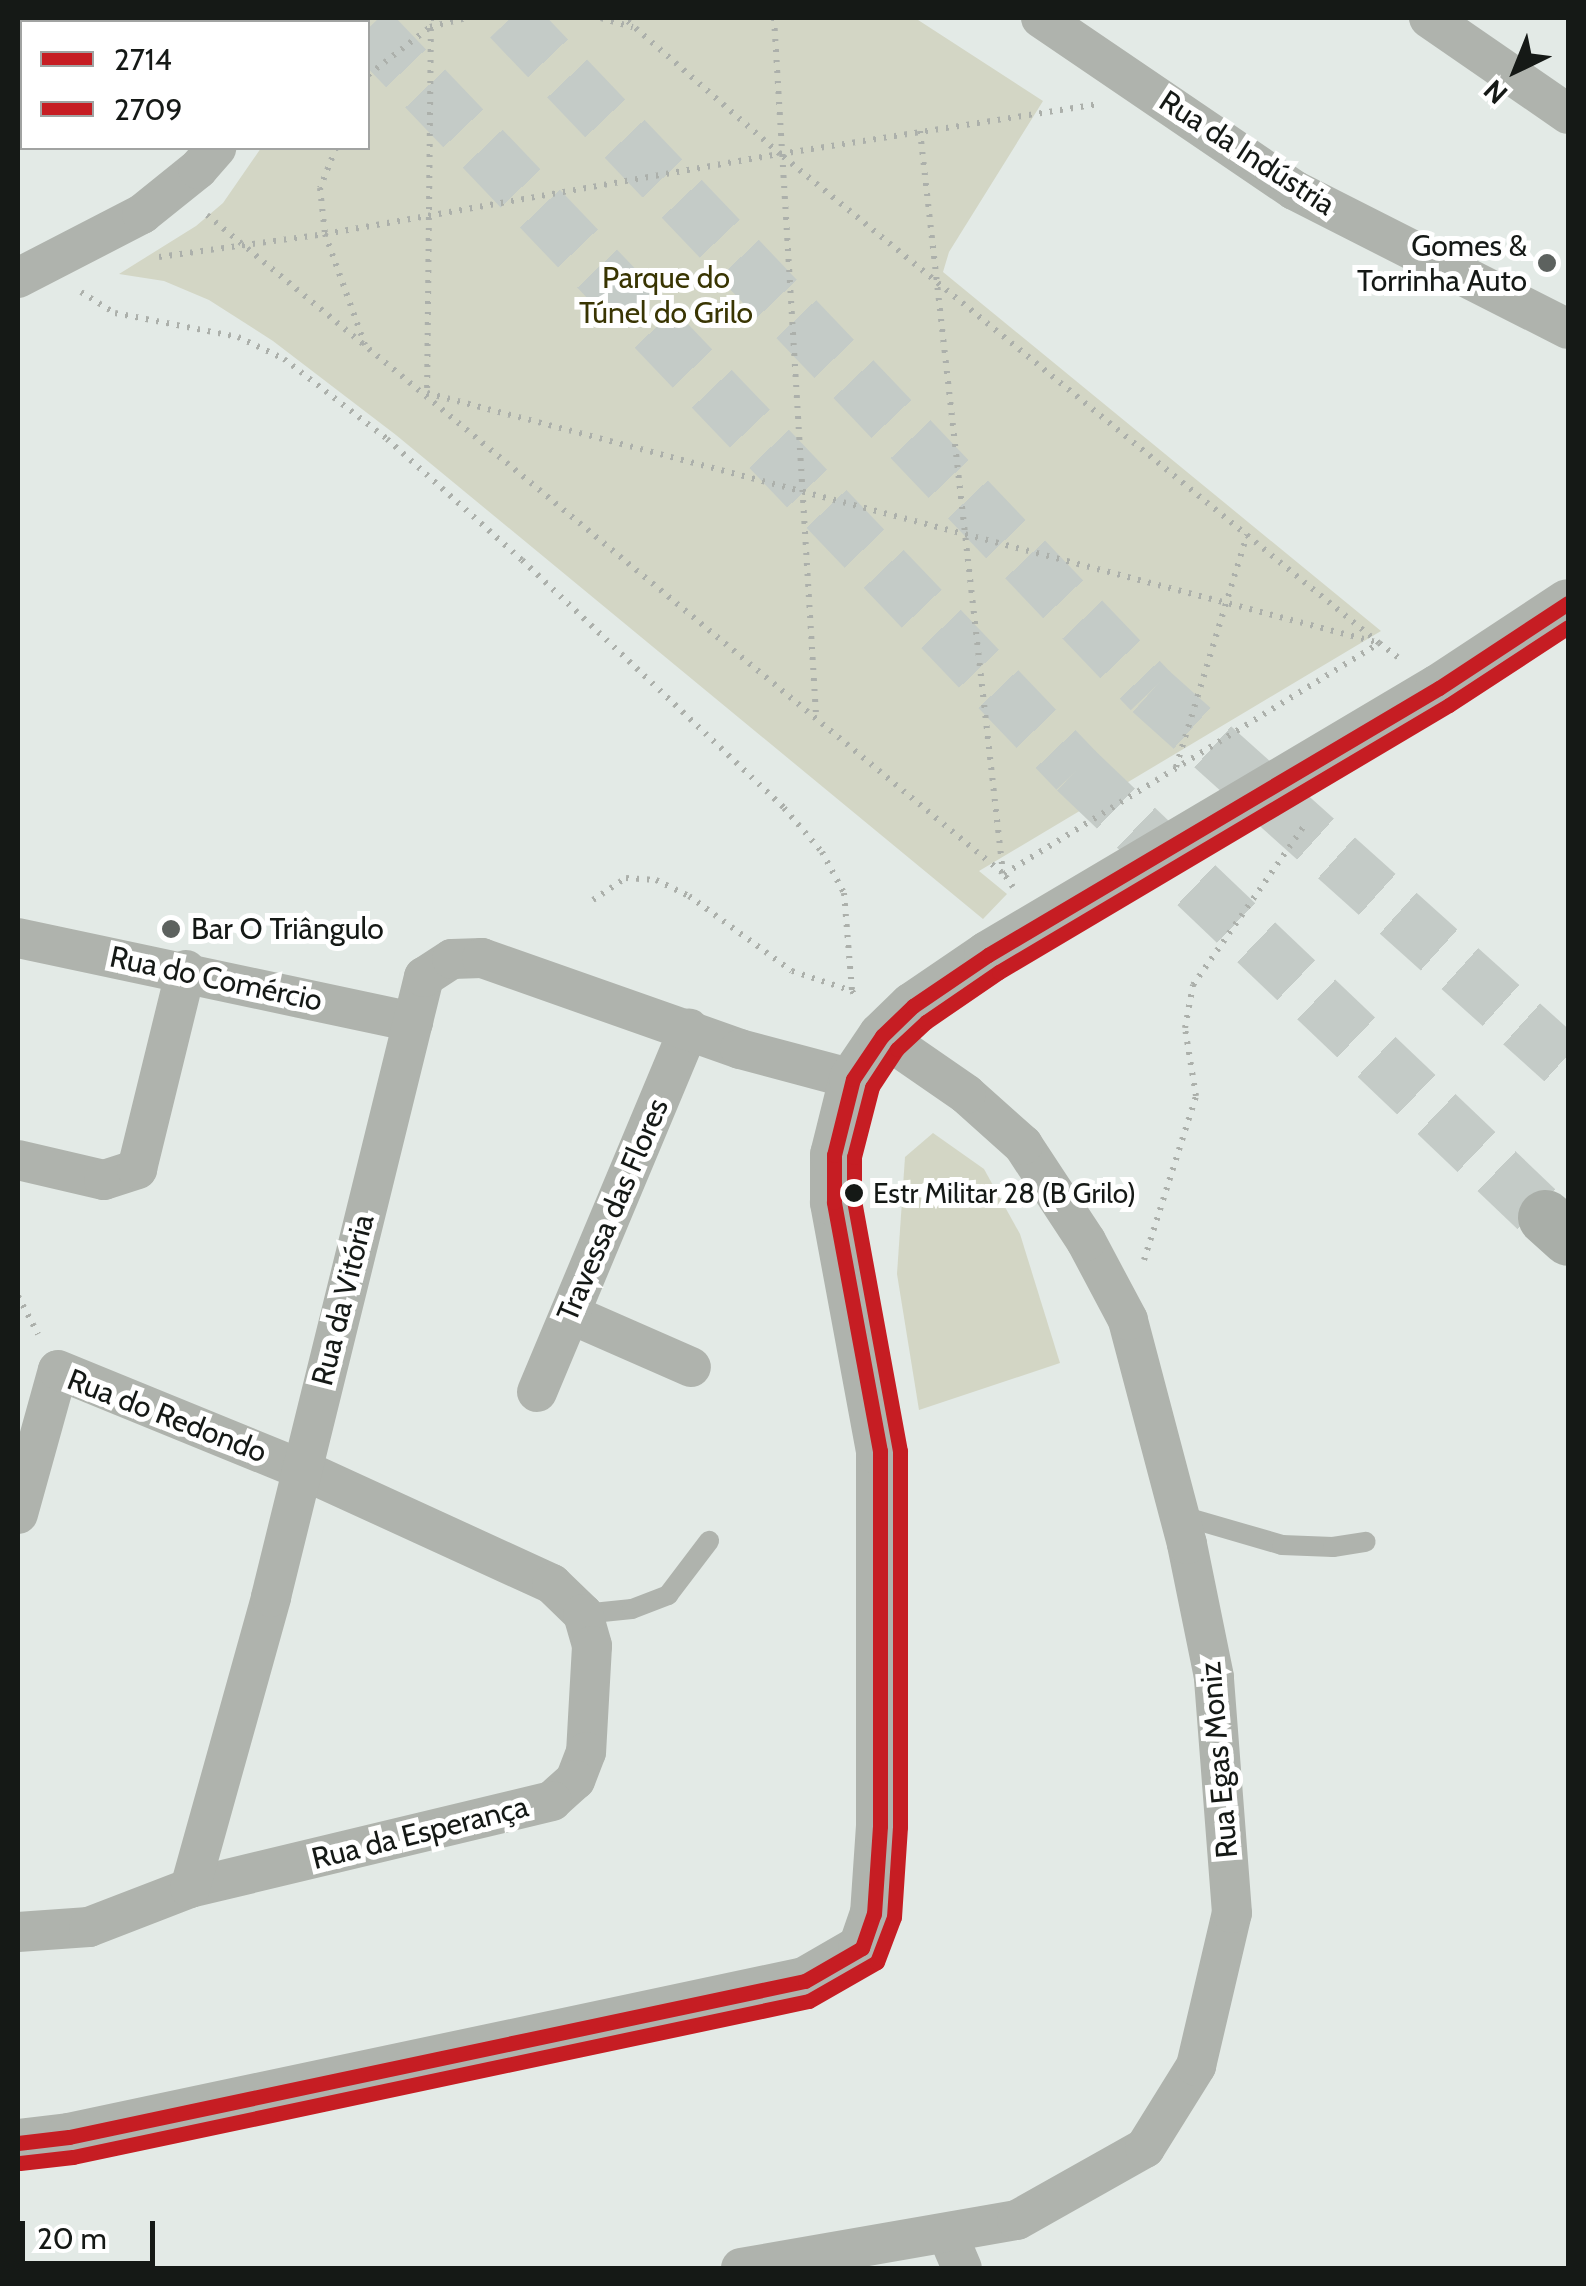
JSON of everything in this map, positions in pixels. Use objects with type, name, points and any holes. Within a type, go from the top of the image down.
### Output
[{"type":"street","name":"Rua da Indústria","points":[[1041,18],[1294,190],[1568,328]]},
{"type":"street","points":[[1429,18],[1568,114]]},
{"type":"street","points":[[35,270],[142,214],[191,163]]},
{"type":"street","points":[[18,2143],[69,2137],[805,1981],[862,1948],[874,1914],[880,1826],[880,1451],[834,1202],[834,1155],[853,1079],[882,1036],[914,1006],[1040,925],[1439,688],[1568,602]]},
{"type":"street","name":"Rua do Comércio","points":[[18,938],[186,970],[413,1022]]},
{"type":"street","name":"Rua da Vitória","points":[[190,1888],[271,1597],[424,977],[452,960],[482,958],[740,1049],[853,1079]]},
{"type":"street","points":[[18,1160],[104,1180],[137,1169],[186,970]]},
{"type":"street","name":"Travessa das Flores","points":[[537,1392],[689,1028]]},
{"type":"street","name":"Rua Egas Moniz","points":[[741,2268],[954,2251],[1018,2220],[1144,2148],[1196,2066],[1232,1913],[1214,1677],[1179,1516],[1128,1320],[1086,1241],[1023,1145],[966,1094],[882,1036]]},
{"type":"street","points":[[570,1314],[690,1367]]},
{"type":"street","name":"Rua do Redondo","points":[[18,1514],[58,1370],[301,1468]]},
{"type":"street","points":[[301,1468],[552,1584],[583,1614]]},
{"type":"street","name":"Rua da Esperança","points":[[190,1888],[552,1801],[575,1780],[586,1752],[592,1646],[583,1614]]},
{"type":"street","points":[[18,1932],[89,1927],[190,1888]]},
{"type":"lane","points":[[1179,1516],[1282,1545],[1333,1547],[1366,1542]]},
{"type":"lane","points":[[583,1614],[632,1609],[668,1594],[709,1541]]},
{"type":"path","points":[[370,73],[430,22],[466,18]]},
{"type":"path","points":[[601,18],[637,28]]},
{"type":"path","points":[[624,18],[780,154],[1439,688]]},
{"type":"path","points":[[774,18],[816,716]]},
{"type":"path","points":[[427,393],[430,22]]},
{"type":"path","points":[[152,258],[325,234],[780,154],[1157,96]]},
{"type":"path","points":[[920,132],[1004,874]]},
{"type":"path","points":[[335,150],[320,188],[325,234],[366,346]]},
{"type":"path","points":[[191,163],[242,245],[427,393],[1004,874],[1040,925]]},
{"type":"path","points":[[35,270],[115,313],[238,338],[284,359],[387,439],[522,560],[784,808],[822,852],[844,893],[852,991],[882,1036]]},
{"type":"path","points":[[427,393],[1379,643]]},
{"type":"path","points":[[1176,768],[1247,535]]},
{"type":"path","points":[[1004,874],[1379,643]]},
{"type":"path","points":[[1128,1320],[1196,1096],[1186,1028],[1193,985],[1315,812]]},
{"type":"path","points":[[592,900],[626,878],[656,880],[689,896],[792,971],[852,991]]},
{"type":"green space","name":"Parque do Túnel do Grilo","points":[[915,18],[1043,101],[949,252],[943,272],[1381,631],[979,871],[1007,894],[983,919],[396,435],[273,341],[209,300],[164,281],[119,274],[196,226],[223,203],[260,150],[370,150],[370,20],[321,20]]},
{"type":"green space","points":[[933,1133],[984,1169],[1020,1234],[1060,1363],[919,1410],[897,1274],[905,1157]]},
{"type":"tunnel","points":[[510,18],[1151,691],[1568,1065]]},
{"type":"tunnel","points":[[370,30],[1076,770],[1545,1217]]},
{"type":"transit line","name":"2714","points":[[18,2143],[69,2137],[805,1981],[862,1948],[874,1914],[880,1826],[880,1451],[834,1202],[834,1155],[853,1079],[882,1036],[913,1006],[988,955],[1439,688],[1568,603]]},
{"type":"transit line","name":"2709","points":[[20,2163],[73,2157],[809,2001],[877,1962],[894,1917],[900,1827],[900,1451],[854,1200],[854,1157],[872,1087],[897,1049],[926,1022],[999,972],[1449,705],[1568,627]]},
{"type":"place","name":"Gomes & Torrinha Auto","points":[[1547,263]]},
{"type":"place","name":"Bar O Triângulo","points":[[171,929]]},
{"type":"place","name":"Estr Militar 28 (B Grilo)","points":[[854,1193]]}]
